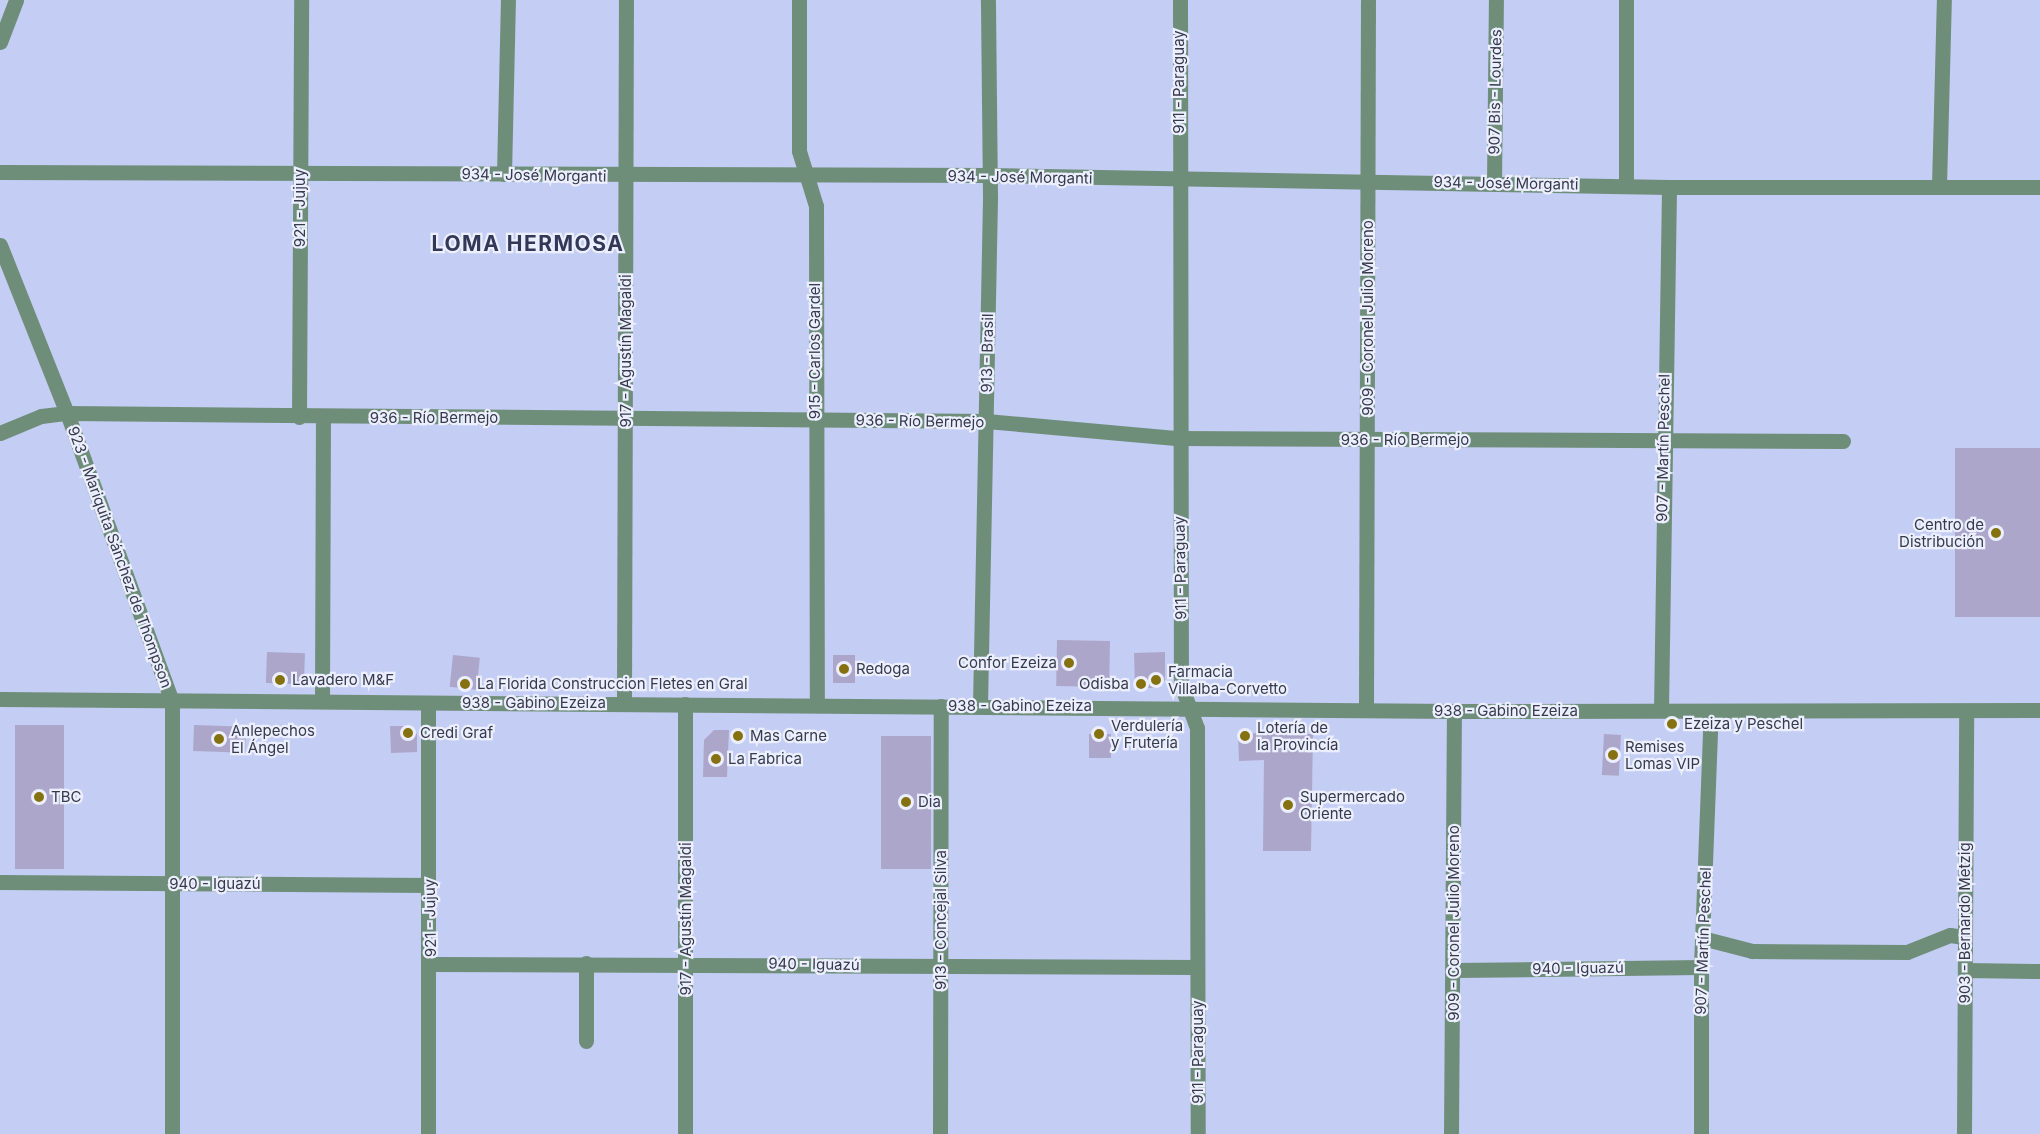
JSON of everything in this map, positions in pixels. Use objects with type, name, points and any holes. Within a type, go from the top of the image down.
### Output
[{"type":"street","points":[[0,42],[16,0]]},
{"type":"street","name":"921 - Jujuy","points":[[298,417],[301,0]]},
{"type":"street","points":[[504,174],[508,0]]},
{"type":"street","name":"917 - Agustín Magaldi","points":[[624,703],[626,0]]},
{"type":"street","name":"915 - Carlos Gardel","points":[[799,0],[799,151],[816,206],[814,419],[817,704]]},
{"type":"street","name":"913 - Brasil","points":[[980,706],[989,175],[988,0]]},
{"type":"street","name":"911 - Paraguay","points":[[1180,0],[1178,438],[1181,685],[1197,728],[1198,1134]]},
{"type":"street","name":"909 - Coronel Julio Moreno","points":[[1366,709],[1368,0]]},
{"type":"street","name":"907 Bis - Lourdes","points":[[1494,184],[1496,0]]},
{"type":"street","points":[[1626,0],[1626,184]]},
{"type":"street","points":[[1939,186],[1944,0]]},
{"type":"street","name":"934 - José Morganti","points":[[0,172],[809,178],[989,175],[1494,184],[1626,184],[1669,187],[2040,187]]},
{"type":"street","name":"907 - Martín Peschel","points":[[1661,710],[1663,440],[1669,187]]},
{"type":"street","name":"923 - Mariquita Sánchez de Thompson","points":[[0,245],[67,413],[172,701],[174,884],[172,1134]]},
{"type":"street","name":"936 - Río Bermejo","points":[[0,433],[41,416],[67,413],[298,417],[986,421],[1178,438],[1843,441]]},
{"type":"street","points":[[322,700],[323,417]]},
{"type":"street","name":"938 - Gabino Ezeiza","points":[[0,699],[1190,707],[1454,711],[2040,710]]},
{"type":"street","name":"921 - Jujuy","points":[[428,703],[431,964],[428,1134]]},
{"type":"street","name":"917 - Agustín Magaldi","points":[[685,704],[687,963],[685,1134]]},
{"type":"street","name":"913 - Concejal Silva","points":[[940,1134],[941,706]]},
{"type":"street","name":"909 - Coronel Julio Moreno","points":[[1451,1134],[1454,970],[1454,711]]},
{"type":"street","name":"907 - Martín Peschel","points":[[1701,1134],[1701,966],[1711,711]]},
{"type":"street","name":"903 - Bernardo Metzig","points":[[1964,1134],[1966,711]]},
{"type":"street","name":"940 - Iguazú","points":[[0,882],[430,885]]},
{"type":"street","points":[[1702,938],[1752,951],[1907,952],[1950,935],[1964,937]]},
{"type":"street","points":[[586,963],[586,1041]]},
{"type":"street","name":"940 - Iguazú","points":[[431,964],[687,963],[1197,967]]},
{"type":"street","name":"940 - Iguazú","points":[[1454,970],[1701,966]]},
{"type":"street","points":[[1965,970],[2040,971]]},
{"type":"building","name":"Centro de Distribución","points":[[1955,448],[2040,448],[2040,617],[1955,617]]},
{"type":"building","points":[[1057,640],[1110,641],[1109,687],[1056,686]]},
{"type":"building","points":[[267,652],[305,653],[304,684],[266,683]]},
{"type":"building","points":[[1165,652],[1165,680],[1156,688],[1135,688],[1134,653]]},
{"type":"building","points":[[453,655],[480,658],[477,690],[450,687]]},
{"type":"building","name":"Redoga","points":[[833,655],[855,655],[855,683],[833,683]]},
{"type":"building","name":"TBC","points":[[15,725],[64,725],[64,869],[15,869]]},
{"type":"building","name":"Anlepechos El Ángel","points":[[194,725],[246,727],[245,753],[193,751]]},
{"type":"building","points":[[390,726],[408,726],[417,734],[417,752],[391,753]]},
{"type":"building","name":"La Fabrica","points":[[714,730],[729,730],[727,777],[703,777],[704,740]]},
{"type":"building","name":"Supermercado Oriente","points":[[1238,733],[1313,734],[1311,851],[1263,851],[1264,760],[1239,761]]},
{"type":"building","points":[[1089,734],[1111,734],[1111,758],[1089,758]]},
{"type":"building","name":"Remises Lomas VIP","points":[[1604,734],[1621,735],[1619,776],[1602,775]]},
{"type":"building","name":"Dia","points":[[881,736],[931,736],[931,869],[881,869]]},
{"type":"place","name":"Centro de Distribución","points":[[1996,533]]},
{"type":"place","name":"Confor Ezeiza","points":[[1069,663]]},
{"type":"place","name":"Redoga","points":[[844,669]]},
{"type":"place","name":"Lavadero M&F","points":[[280,680]]},
{"type":"place","name":"Farmacia Villalba-Corvetto","points":[[1156,680]]},
{"type":"place","name":"La Florida Construccion Fletes en Gral","points":[[465,684]]},
{"type":"place","name":"Odisba","points":[[1141,684]]},
{"type":"place","name":"Ezeiza y Peschel","points":[[1672,724]]},
{"type":"place","name":"Credi Graf","points":[[408,733]]},
{"type":"place","name":"Verdulería y Frutería","points":[[1099,734]]},
{"type":"place","name":"Mas Carne","points":[[738,736]]},
{"type":"place","name":"Lotería de la Provincía","points":[[1245,736]]},
{"type":"place","name":"Anlepechos El Ángel","points":[[219,739]]},
{"type":"place","name":"Remises Lomas VIP","points":[[1613,755]]},
{"type":"place","name":"La Fabrica","points":[[716,759]]},
{"type":"place","name":"TBC","points":[[39,797]]},
{"type":"place","name":"Dia","points":[[906,802]]},
{"type":"place","name":"Supermercado Oriente","points":[[1288,805]]},
{"type":"district","name":"LOMA HERMOSA","points":[[528,244]]}]
